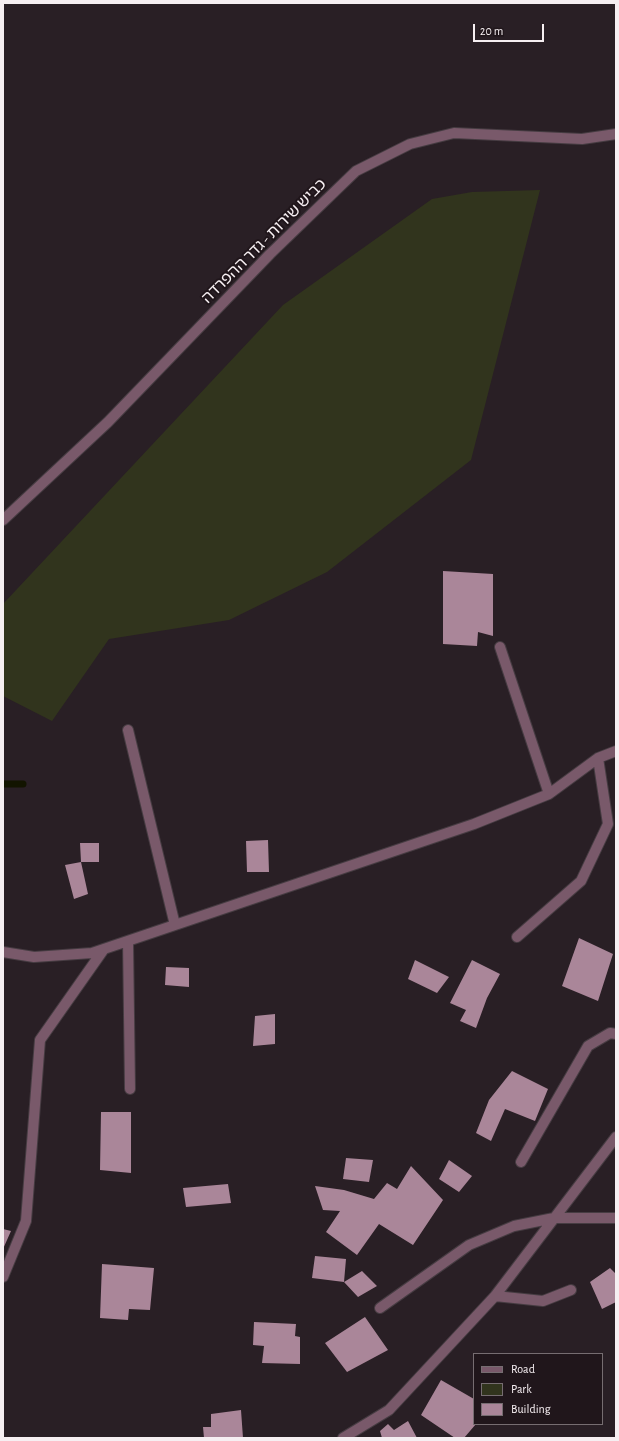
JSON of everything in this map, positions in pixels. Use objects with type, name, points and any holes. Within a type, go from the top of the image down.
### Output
[{"type":"street","name":"כביש שירות - גדר ההפרדה","points":[[3,520],[108,422],[270,254],[356,171],[410,144],[454,133],[582,139],[616,134]]},
{"type":"street","points":[[500,647],[549,794]]},
{"type":"street","points":[[128,730],[176,925]]},
{"type":"street","points":[[4,955],[34,957],[92,953],[176,925],[474,824],[549,794],[598,758],[616,751]]},
{"type":"street","points":[[517,937],[581,881],[608,824],[598,758]]},
{"type":"street","points":[[128,941],[130,1089]]},
{"type":"street","points":[[3,1277],[26,1221],[40,1040],[104,949]]},
{"type":"street","points":[[521,1162],[588,1046],[610,1033],[616,1034]]},
{"type":"street","points":[[343,1438],[389,1410],[495,1296],[616,1137]]},
{"type":"street","points":[[380,1308],[469,1245],[514,1226],[554,1218],[616,1218]]},
{"type":"street","points":[[495,1296],[543,1301],[571,1290]]},
{"type":"green space","points":[[540,190],[471,460],[327,572],[229,620],[109,639],[52,721],[3,696],[3,604],[283,305],[432,199],[472,192]]},
{"type":"building","points":[[443,571],[493,574],[493,636],[478,632],[477,646],[443,644]]},
{"type":"building","points":[[268,840],[269,872],[247,872],[246,841]]},
{"type":"building","points":[[80,843],[99,843],[99,862],[81,862]]},
{"type":"building","points":[[81,862],[88,894],[74,899],[65,865]]},
{"type":"building","points":[[579,938],[613,954],[598,1001],[562,986]]},
{"type":"building","points":[[415,960],[449,977],[437,993],[408,979]]},
{"type":"building","points":[[472,960],[500,974],[487,998],[476,1028],[460,1021],[466,1010],[450,1003]]},
{"type":"building","points":[[166,967],[189,968],[189,987],[165,985]]},
{"type":"building","points":[[275,1014],[275,1044],[253,1046],[255,1016]]},
{"type":"building","points":[[512,1071],[548,1089],[535,1121],[505,1109],[491,1141],[476,1133],[489,1100]]},
{"type":"building","points":[[101,1112],[131,1112],[131,1173],[100,1170]]},
{"type":"building","points":[[346,1158],[373,1160],[369,1182],[343,1179]]},
{"type":"building","points":[[449,1160],[472,1176],[459,1192],[439,1179]]},
{"type":"building","points":[[411,1166],[443,1200],[413,1245],[379,1224],[357,1255],[326,1232],[340,1211],[323,1210],[315,1186],[344,1190],[374,1199],[387,1183],[397,1189]]},
{"type":"building","points":[[228,1184],[231,1203],[186,1207],[183,1188]]},
{"type":"building","points":[[3,1229],[11,1231],[3,1249]]},
{"type":"building","points":[[315,1256],[346,1259],[344,1282],[312,1278]]},
{"type":"building","points":[[102,1264],[154,1268],[150,1310],[129,1309],[128,1320],[100,1318]]},
{"type":"building","points":[[610,1268],[616,1274],[616,1302],[602,1309],[590,1282]]},
{"type":"building","points":[[362,1271],[377,1286],[358,1297],[344,1282]]},
{"type":"building","points":[[365,1317],[388,1350],[347,1372],[325,1343]]},
{"type":"building","points":[[254,1322],[296,1324],[295,1336],[300,1337],[300,1364],[262,1363],[264,1346],[253,1345]]},
{"type":"building","points":[[441,1380],[473,1398],[473,1425],[475,1425],[464,1438],[455,1438],[421,1415]]},
{"type":"building","points":[[241,1410],[243,1438],[204,1438],[203,1427],[211,1427],[211,1414]]},
{"type":"building","points":[[408,1421],[417,1438],[382,1438],[380,1431],[388,1424],[394,1430]]},
{"type":"waterway","points":[[3,784],[23,784]]}]
